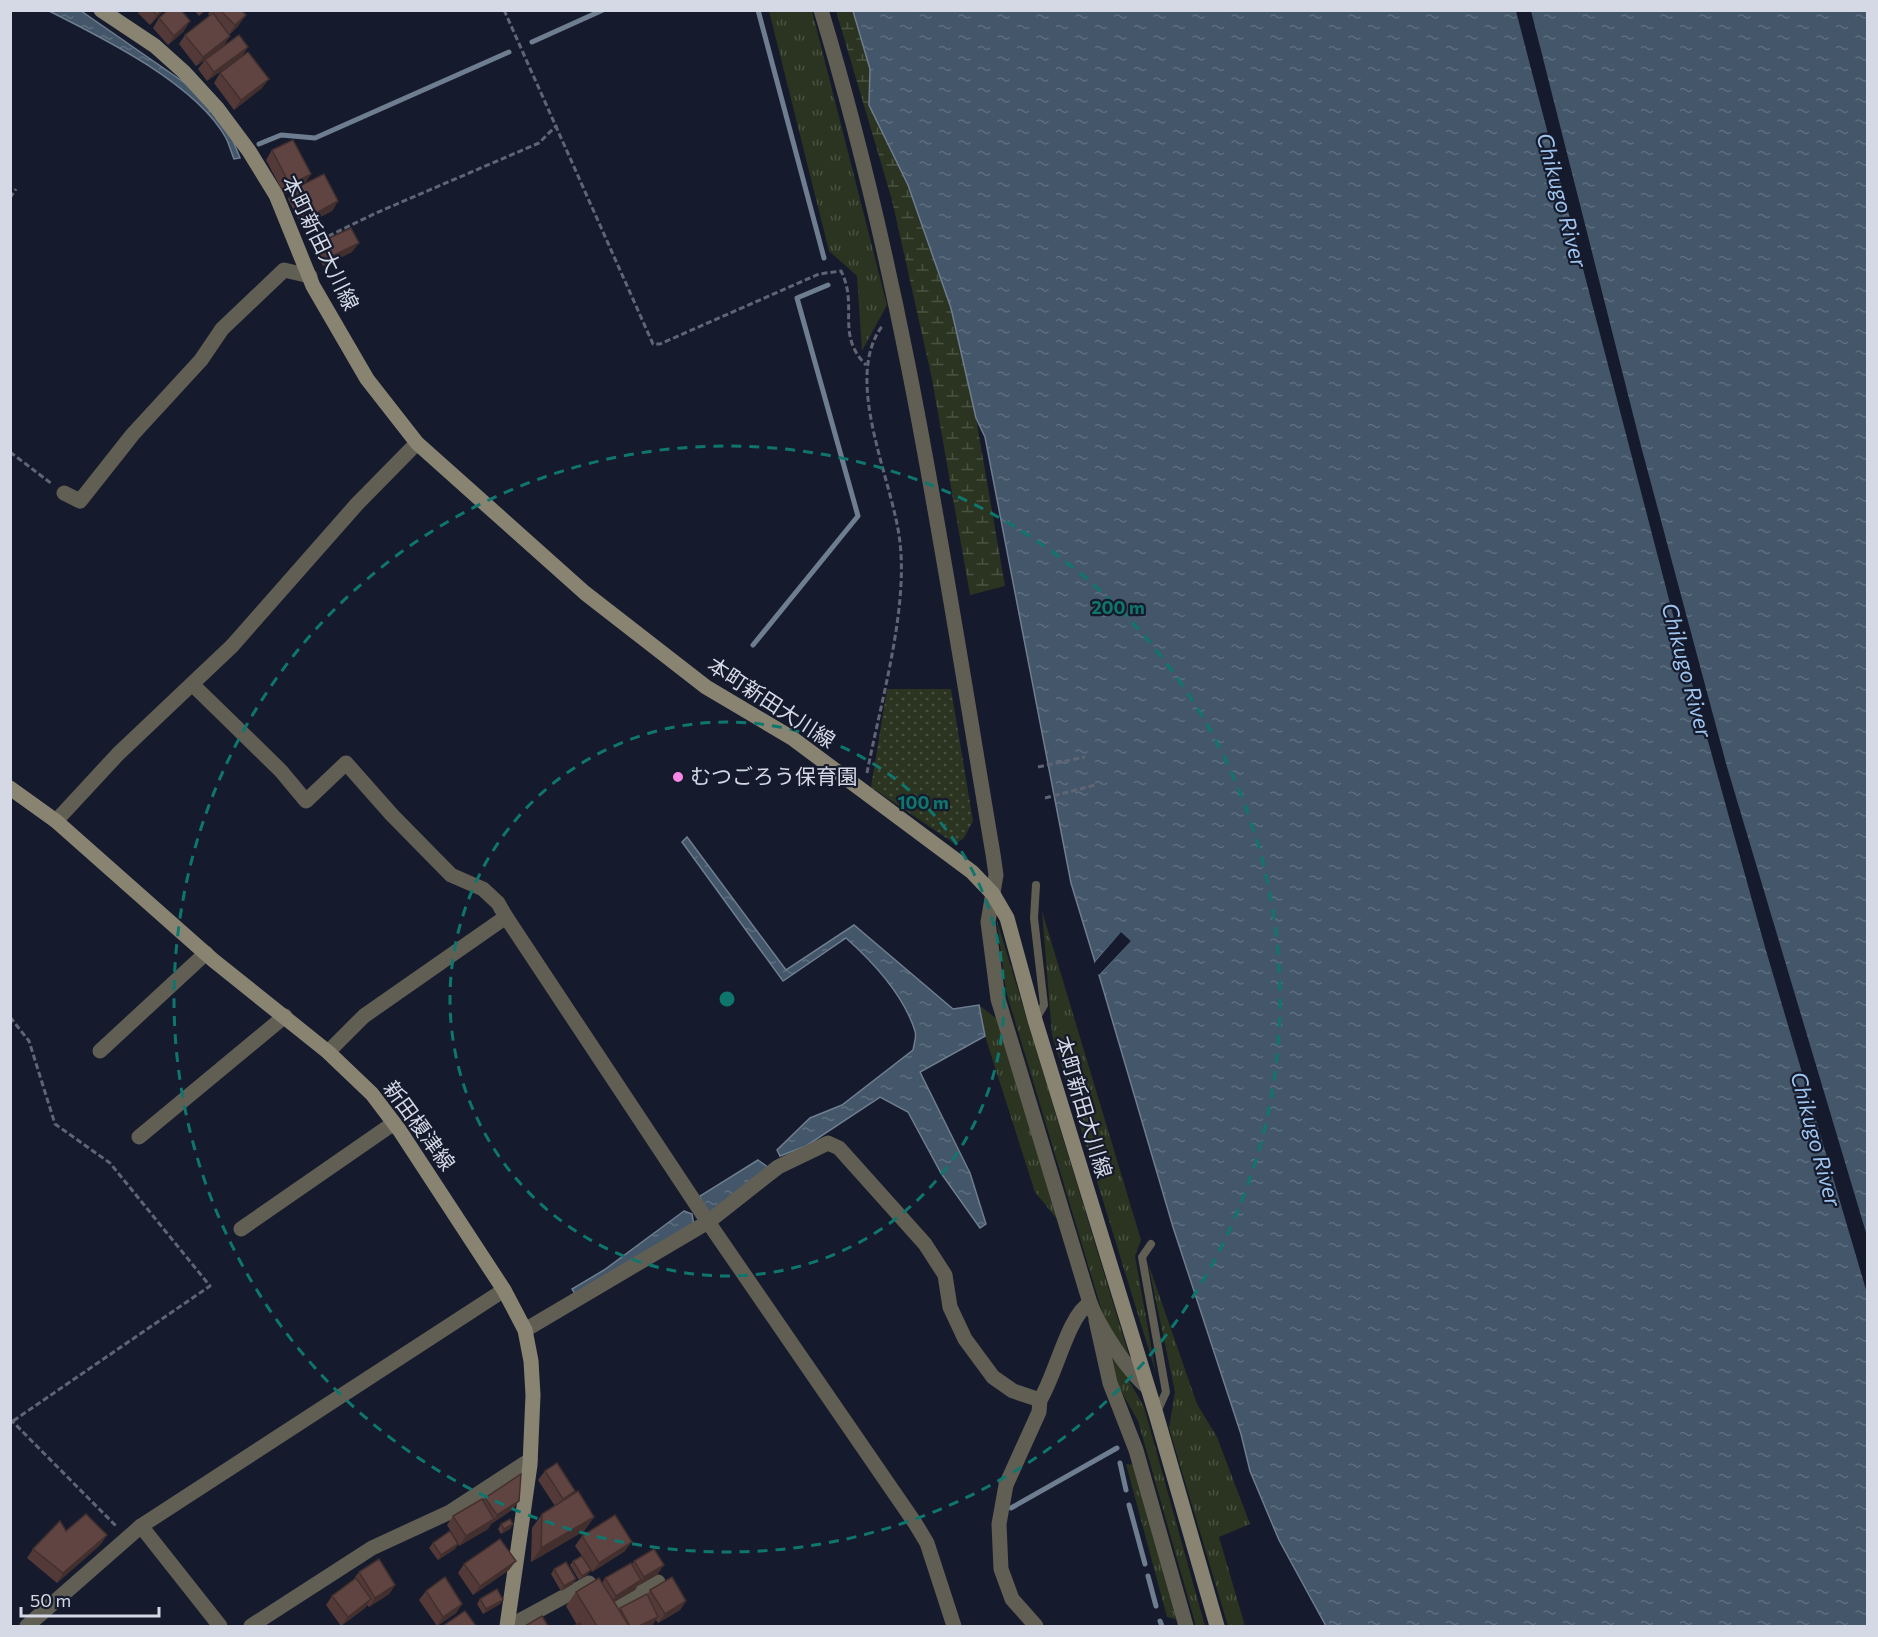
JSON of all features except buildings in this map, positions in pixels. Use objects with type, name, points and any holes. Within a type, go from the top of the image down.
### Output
[{"type":"main road","name":"本町新田大川線","points":[[101,10],[155,46],[217,108],[249,151],[276,195],[310,276],[368,379],[417,443],[585,592],[696,680],[792,738],[972,872],[993,894],[1007,918],[1035,1020],[1156,1414],[1217,1626]]},
{"type":"main road","name":"新田榎津線","points":[[10,788],[56,821],[206,953],[327,1052],[372,1094],[394,1123],[504,1290],[525,1330],[531,1361],[530,1460],[509,1626]]},
{"type":"street","points":[[821,10],[842,81],[898,309],[915,392],[996,875],[988,922],[998,999],[1096,1320],[1110,1383],[1136,1450],[1186,1626]]},
{"type":"street","points":[[64,493],[80,501],[133,434],[201,360],[222,329],[284,270],[310,276]]},
{"type":"street","points":[[56,821],[118,754],[232,646],[357,504],[417,443]]},
{"type":"street","points":[[192,684],[281,771],[306,801],[346,763],[392,815],[451,875],[483,889],[498,903],[708,1222],[915,1523],[927,1543],[954,1626]]},
{"type":"street","points":[[327,1052],[364,1016],[506,917]]},
{"type":"street","points":[[100,1051],[206,953]]},
{"type":"street","points":[[139,1137],[285,1016]]},
{"type":"street","points":[[241,1229],[394,1123]]},
{"type":"street","points":[[525,1330],[708,1222],[778,1167],[828,1143],[839,1148],[925,1244],[945,1275],[950,1307],[965,1339],[993,1377],[1013,1391],[1040,1400]]},
{"type":"street","points":[[27,1626],[141,1526],[504,1290]]},
{"type":"street","points":[[1036,1626],[1012,1599],[1001,1569],[999,1524],[1006,1485],[1039,1412],[1040,1400],[1051,1383],[1076,1315],[1090,1303]]},
{"type":"street","points":[[1096,1320],[1105,1329],[1132,1375],[1147,1387]]},
{"type":"street","points":[[251,1626],[372,1548],[450,1512],[530,1460]]},
{"type":"street","points":[[141,1526],[220,1626]]},
{"type":"street","points":[[509,1626],[589,1582],[607,1612],[658,1582]]},
{"type":"lane","points":[[1035,1020],[1044,1005],[1034,918],[1036,885]]},
{"type":"lane","points":[[1150,1244],[1142,1257],[1166,1392],[1156,1414]]},
{"type":"path","points":[[504,10],[653,344],[660,345],[819,274],[841,271],[848,285],[849,340],[854,353],[866,364]]},
{"type":"path","points":[[300,250],[376,213],[539,143],[557,125]]},
{"type":"path","points":[[10,198],[16,189]]},
{"type":"path","points":[[860,789],[867,774],[901,601],[900,542],[871,416],[866,364],[880,328],[898,309]]},
{"type":"path","points":[[10,452],[64,493]]},
{"type":"path","points":[[1038,767],[1085,757]]},
{"type":"path","points":[[1045,798],[1095,785]]},
{"type":"path","points":[[10,1017],[29,1041],[56,1125],[110,1163],[210,1286],[12,1420],[128,1538]]},
{"type":"green space","points":[[769,11],[812,11],[887,305],[862,351],[857,276],[829,251]]},
{"type":"green space","points":[[836,11],[853,11],[870,69],[869,105],[908,185],[951,308],[976,418],[1005,586],[970,595],[932,379],[892,200]]},
{"type":"green space","points":[[887,689],[951,689],[973,821],[964,838],[955,844],[871,787]]},
{"type":"green space","points":[[1042,911],[1141,1240],[1135,1256],[1156,1373],[1052,1035]]},
{"type":"green space","points":[[997,921],[1131,1362],[1104,1318],[1006,991]]},
{"type":"green space","points":[[979,1005],[997,1019],[1061,1224],[1035,1192],[985,1036]]},
{"type":"green space","points":[[1148,1263],[1197,1404],[1217,1437],[1250,1524],[1219,1537],[1245,1626],[1228,1626],[1169,1428],[1175,1392]]},
{"type":"green space","points":[[1107,1342],[1144,1407],[1205,1626],[1196,1626],[1138,1421],[1116,1382]]},
{"type":"green space","points":[[1126,1464],[1134,1465],[1176,1619],[1167,1617]]},
{"type":"water","points":[[49,11],[81,11],[195,90],[229,131],[240,158],[234,159],[226,138],[212,118],[171,81],[121,49]]},
{"type":"water","name":"Chikugo River","points":[[853,11],[1867,11],[1867,1626],[1326,1626],[1279,1540],[1250,1471],[1241,1434],[1173,1227],[1099,975],[1130,941],[1121,933],[1095,962],[1071,883],[985,437],[976,418],[951,308],[908,185],[869,105],[870,69]]},
{"type":"water","points":[[687,837],[786,970],[854,925],[953,1009],[979,1005],[985,1036],[920,1072],[970,1173],[986,1224],[980,1228],[941,1173],[908,1112],[880,1097],[806,1146],[780,1156],[777,1150],[810,1118],[842,1105],[913,1050],[915,1031],[903,1005],[886,980],[846,938],[783,981],[682,842]]},
{"type":"water","points":[[758,1160],[769,1168],[710,1213],[703,1206],[700,1196]]},
{"type":"water","points":[[684,1211],[692,1214],[694,1226],[579,1300],[572,1289],[604,1270]]},
{"type":"pier","points":[[1516,11],[1531,11],[1641,446],[1727,767],[1867,1236],[1867,1293],[1765,947],[1672,611]]},
{"type":"pier","points":[[1121,932],[1131,941],[1099,975],[1098,972],[1126,941],[1122,937],[1096,965],[1095,962]]},
{"type":"waterway","points":[[532,42],[603,10]]},
{"type":"waterway","points":[[758,10],[824,258]]},
{"type":"waterway","points":[[259,144],[281,135],[315,138],[509,52]]},
{"type":"waterway","points":[[753,645],[858,516],[797,298],[828,285]]},
{"type":"waterway","points":[[1011,1508],[1117,1448]]},
{"type":"waterway","points":[[1120,1463],[1126,1490]]},
{"type":"waterway","points":[[1129,1505],[1145,1564]]},
{"type":"waterway","points":[[1148,1576],[1156,1606]]},
{"type":"waterway","points":[[1160,1621],[1162,1626]]},
{"type":"place","name":"むつごろう保育園","points":[[678,777]]}]
